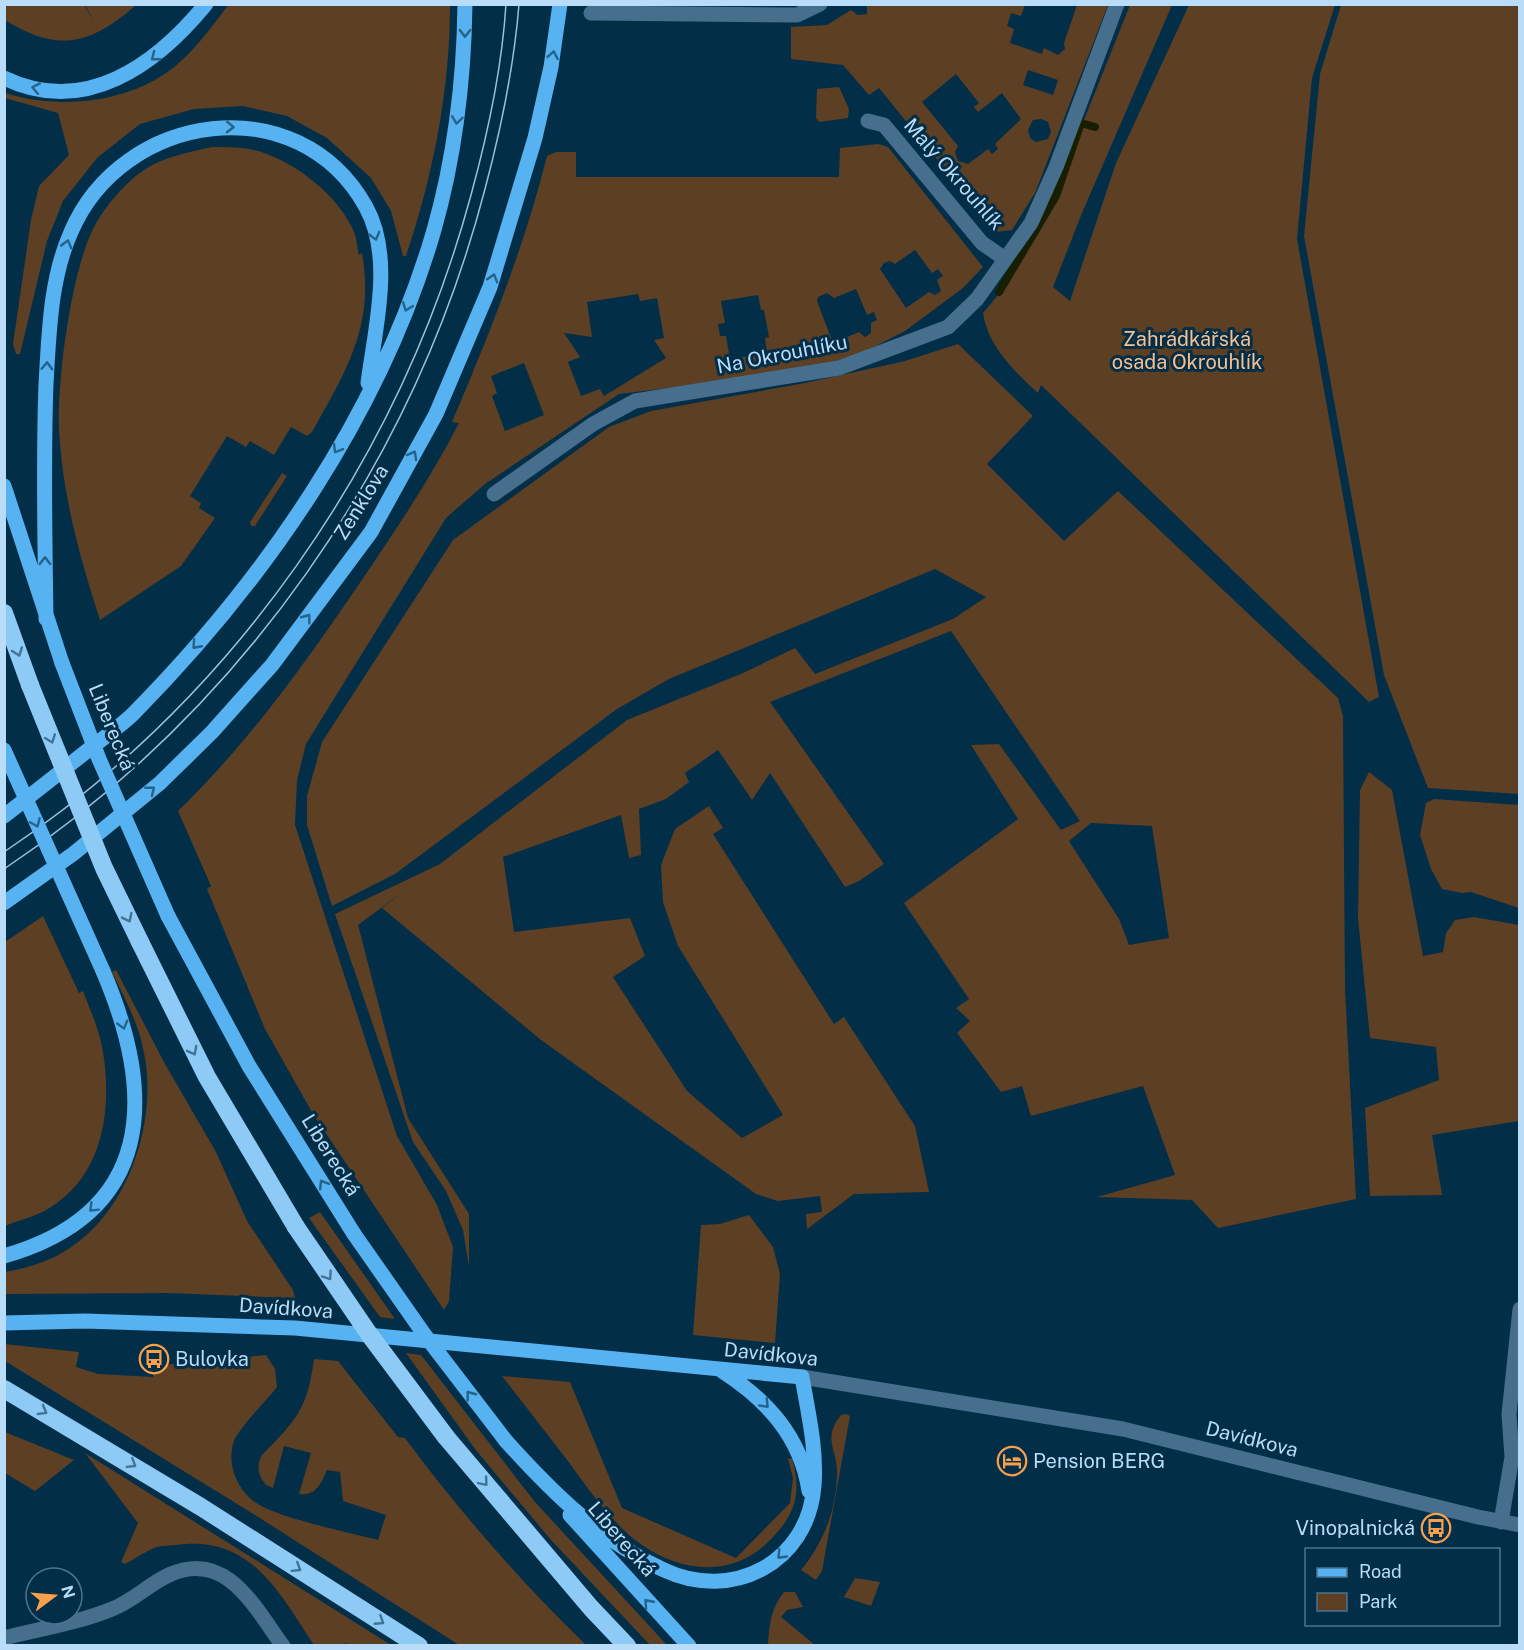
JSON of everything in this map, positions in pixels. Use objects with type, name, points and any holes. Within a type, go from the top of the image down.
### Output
[{"type":"highway","points":[[5,616],[30,685],[104,868],[207,1077],[296,1227],[369,1334],[446,1437],[583,1599],[627,1646]]},
{"type":"highway","points":[[4,1389],[191,1501],[419,1646]]},
{"type":"main road","points":[[4,78],[28,87],[69,92],[111,81],[131,73],[159,54],[206,4]]},
{"type":"main road","points":[[4,816],[132,715],[235,602],[302,506],[366,398],[402,321],[437,219],[458,118],[464,62],[465,4]]},
{"type":"main road","name":"Zenklova","points":[[4,903],[73,854],[151,790],[212,732],[272,665],[371,531],[436,414],[490,288],[534,138],[550,68],[560,4]]},
{"type":"main road","points":[[46,620],[44,440],[52,301],[70,233],[88,200],[104,180],[124,162],[155,143],[173,136],[219,127],[242,128],[288,139],[312,151],[333,167],[352,186],[366,208],[379,254],[377,310],[366,398]]},
{"type":"main road","name":"Liberecká","points":[[4,486],[46,620],[99,759],[168,916],[249,1066],[354,1234],[424,1334],[506,1441],[689,1646]]},
{"type":"main road","points":[[4,750],[122,1018],[136,1078],[134,1122],[123,1165],[97,1206],[75,1225],[30,1249],[4,1256]]},
{"type":"main road","name":"Davídkova","points":[[4,1323],[96,1322],[295,1328],[802,1377]]},
{"type":"main road","points":[[718,1369],[759,1397],[790,1436],[800,1458],[811,1506]]},
{"type":"main road","points":[[506,1441],[537,1475],[606,1535],[664,1570],[685,1578],[724,1582],[763,1570],[790,1544],[804,1525],[811,1506],[815,1464],[802,1377]]},
{"type":"street","points":[[591,13],[665,9],[797,15],[820,4]]},
{"type":"street","name":"Na Okrouhlíku","points":[[494,494],[593,424],[635,401],[840,368],[948,327],[977,299],[1031,223],[1056,167],[1118,4]]},
{"type":"street","name":"Malý Okrouhlík","points":[[868,121],[884,125],[982,243],[1005,259]]},
{"type":"street","points":[[1501,1522],[1512,1457],[1509,1414],[1520,1309]]},
{"type":"street","name":"Davídkova","points":[[802,1377],[1123,1429],[1520,1525]]},
{"type":"street","points":[[4,1638],[112,1609],[171,1574],[197,1566],[226,1575],[246,1595],[283,1646]]},
{"type":"green space","points":[[229,4],[450,5],[447,69],[438,132],[416,226],[406,256],[403,256],[391,211],[371,178],[327,138],[287,116],[243,106],[194,109],[140,124],[97,158],[63,201],[47,241],[20,354],[16,354],[13,344],[31,220],[39,186],[69,155],[58,113],[5,98],[5,93],[24,98],[66,102],[87,101],[129,91],[166,73],[184,59]]},
{"type":"green space","points":[[4,5],[84,5],[94,21],[85,5],[136,5],[104,29],[73,40],[57,40],[41,37],[5,20]]},
{"type":"green space","points":[[867,5],[1025,5],[1021,16],[1011,13],[1007,26],[1014,29],[1010,43],[1042,54],[1044,48],[1058,55],[1065,49],[1064,43],[1077,5],[1108,5],[1035,193],[1012,230],[996,232],[879,88],[869,95],[843,65],[791,59],[791,27],[827,25],[851,10],[858,15],[867,14]],"holes":[[[1028,70],[1058,80],[1053,95],[1023,85]],[[956,74],[979,103],[974,107],[978,112],[1002,93],[1021,119],[995,144],[998,149],[992,154],[988,149],[968,164],[958,161],[955,152],[958,146],[922,102]],[[1041,119],[1048,122],[1051,132],[1048,139],[1036,142],[1030,138],[1028,130],[1033,120]]]},
{"type":"green space","name":"Zahrádkářská osada Okrouhlík","points":[[1130,5],[1172,5],[1082,213],[1053,287],[1070,301],[1116,163],[1189,5],[1335,5],[1312,78],[1297,239],[1379,697],[1369,702],[1041,385],[1038,393],[1020,376],[996,347],[986,325],[983,313],[999,294],[1038,234],[1058,197],[1082,125]]},
{"type":"green space","points":[[1341,5],[1519,5],[1519,794],[1428,788],[1384,675],[1304,236],[1320,74]]},
{"type":"green space","points":[[839,87],[849,109],[848,118],[819,122],[816,118],[817,89]]},
{"type":"green space","points":[[878,144],[888,147],[983,267],[963,288],[905,331],[866,351],[833,362],[694,385],[619,394],[485,484],[446,518],[306,744],[297,780],[295,825],[397,1136],[437,1205],[453,1247],[449,1301],[444,1310],[313,1114],[265,1029],[207,889],[211,886],[178,811],[227,759],[293,677],[396,528],[447,445],[459,423],[452,422],[516,258],[547,156],[556,152],[576,152],[576,177],[839,177],[840,148]],"holes":[[[915,250],[932,273],[938,269],[943,276],[937,280],[941,291],[935,295],[929,292],[906,308],[880,269],[884,263],[890,261],[895,264]],[[856,289],[867,315],[874,312],[877,320],[871,323],[871,333],[865,337],[859,332],[833,343],[817,301],[818,297],[827,293],[834,298]],[[638,294],[640,301],[657,298],[664,338],[654,340],[666,358],[604,396],[600,389],[581,396],[568,362],[580,357],[564,333],[592,337],[587,302]],[[758,295],[761,310],[764,310],[769,337],[765,338],[767,353],[730,359],[726,336],[720,336],[718,324],[725,323],[721,301]],[[524,363],[544,415],[505,431],[492,396],[497,393],[491,376]]]},
{"type":"green space","points":[[212,147],[249,149],[280,160],[311,179],[337,204],[354,232],[359,255],[362,253],[365,279],[361,326],[346,368],[312,432],[307,436],[291,427],[274,455],[250,441],[246,447],[227,436],[190,496],[201,503],[199,508],[215,518],[181,566],[100,620],[73,526],[64,478],[59,429],[63,356],[78,272],[85,248],[98,220],[116,195],[131,180],[162,160]]},
{"type":"green space","points":[[958,344],[1033,416],[987,464],[1064,541],[1118,491],[1338,698],[1343,716],[1345,989],[1356,1199],[1218,1228],[1192,1200],[1097,1197],[1175,1175],[1143,1086],[1031,1116],[1022,1086],[1001,1092],[957,1033],[970,1021],[956,1008],[969,999],[904,903],[1018,819],[971,745],[999,744],[1061,830],[1080,821],[951,631],[770,702],[884,864],[859,881],[845,887],[770,773],[752,800],[718,750],[685,773],[689,782],[666,799],[639,809],[641,855],[629,858],[621,815],[503,857],[514,932],[630,918],[645,956],[613,977],[687,1091],[742,1138],[783,1115],[678,946],[663,902],[661,865],[675,829],[709,806],[723,828],[713,834],[834,1024],[844,1017],[915,1126],[929,1192],[854,1194],[807,1229],[806,1214],[822,1212],[820,1196],[778,1201],[756,1194],[541,1040],[382,908],[404,891],[358,925],[408,1118],[469,1214],[469,1267],[463,1230],[446,1191],[413,1142],[335,914],[440,864],[627,720],[743,673],[795,648],[815,674],[953,619],[986,597],[935,569],[669,679],[617,709],[395,874],[332,906],[307,825],[307,796],[322,742],[453,540],[609,427],[651,411],[805,383],[905,361]],"holes":[[[1091,823],[1152,826],[1169,938],[1129,945],[1119,919],[1069,841]]]},
{"type":"green space","points":[[282,473],[287,476],[255,526],[251,526],[250,522]]},
{"type":"green space","points":[[1369,772],[1392,790],[1423,956],[1443,952],[1446,933],[1455,920],[1474,917],[1519,925],[1519,1121],[1432,1135],[1442,1195],[1370,1196],[1365,1108],[1439,1080],[1436,1047],[1370,1038],[1358,918],[1360,790]]},
{"type":"green space","points":[[1434,799],[1519,805],[1519,908],[1471,892],[1462,893],[1442,889],[1431,869],[1420,835],[1426,803]]},
{"type":"green space","points":[[43,916],[79,993],[83,991],[100,1036],[106,1073],[104,1117],[93,1158],[83,1177],[69,1193],[46,1210],[5,1226],[5,942]]},
{"type":"green space","points":[[116,970],[165,1064],[216,1152],[247,1221],[293,1290],[295,1298],[168,1293],[5,1294],[5,1272],[51,1259],[87,1235],[106,1214],[133,1164],[142,1136],[147,1080],[142,1042],[112,972]]},
{"type":"green space","points":[[320,1212],[395,1319],[380,1317],[309,1218]]},
{"type":"green space","points":[[749,1215],[773,1247],[780,1274],[775,1343],[693,1335],[701,1225],[720,1224]]},
{"type":"green space","points":[[4,1344],[79,1352],[76,1367],[98,1374],[153,1377],[154,1366],[266,1355],[275,1369],[277,1387],[234,1441],[231,1458],[238,1483],[249,1497],[265,1508],[295,1519],[378,1540],[386,1515],[343,1501],[340,1472],[327,1470],[314,1491],[299,1494],[311,1453],[284,1446],[273,1488],[266,1485],[259,1470],[262,1455],[292,1422],[304,1402],[314,1359],[338,1361],[398,1437],[405,1438],[491,1545],[586,1645],[459,1645],[255,1515],[5,1361]]},
{"type":"green space","points":[[406,1353],[421,1355],[535,1502],[667,1645],[650,1645],[551,1540],[475,1449]]},
{"type":"green space","points":[[502,1376],[570,1382],[622,1508],[736,1558],[790,1503],[793,1478],[788,1459],[792,1458],[796,1492],[791,1512],[770,1540],[741,1561],[724,1566],[691,1566],[658,1554],[630,1536],[609,1515]]},
{"type":"green space","points":[[841,1415],[850,1416],[822,1571],[816,1580],[801,1570],[816,1548],[832,1511],[837,1472],[831,1437],[835,1423]]},
{"type":"green space","points":[[5,1432],[74,1460],[35,1491],[5,1473]]},
{"type":"green space","points":[[85,1453],[391,1645],[349,1645],[346,1643],[344,1645],[314,1645],[288,1605],[260,1571],[243,1558],[224,1549],[202,1544],[162,1546],[149,1550],[125,1564],[121,1562],[138,1523]]},
{"type":"green space","points":[[855,1578],[880,1582],[871,1606],[844,1597]]},
{"type":"green space","points":[[784,1592],[795,1592],[803,1607],[787,1610],[781,1617],[815,1645],[768,1645],[772,1617],[776,1604]]},
{"type":"waterway","points":[[999,292],[1056,196],[1081,123],[1095,127]]},
{"type":"tram line","points":[[4,852],[87,791],[163,722],[233,647],[296,566],[352,479],[400,388],[440,293],[471,195],[483,148],[498,77],[506,4]]},
{"type":"tram line","points":[[4,869],[90,805],[169,734],[242,657],[307,573],[364,484],[413,389],[453,291],[485,189],[496,144],[510,74],[519,4]]},
{"type":"place","name":"Bulovka","points":[[154,1359]]},
{"type":"place","name":"Pension BERG","points":[[1012,1461]]},
{"type":"place","name":"Vinopalnická","points":[[1436,1528]]}]
